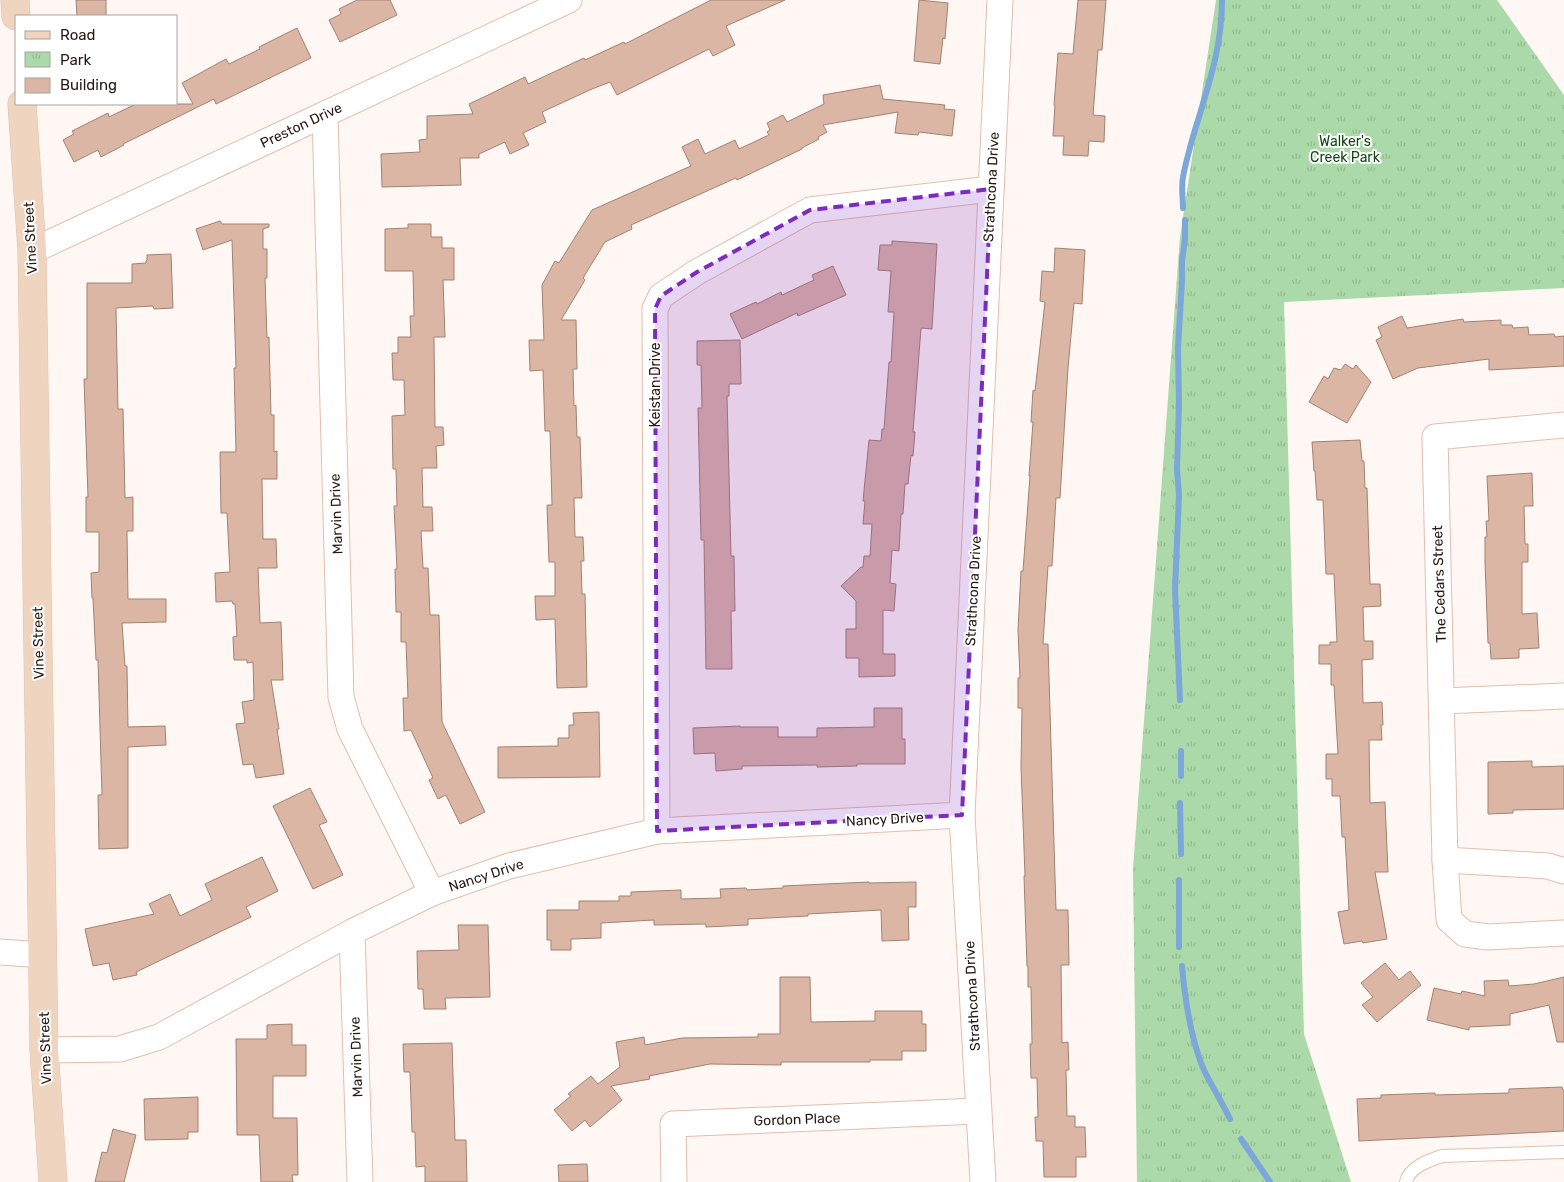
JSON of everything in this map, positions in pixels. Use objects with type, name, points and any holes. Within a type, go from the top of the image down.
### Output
[{"type":"street","points":[[15,0],[16,15]]},
{"type":"street","name":"Preston Drive","points":[[32,251],[569,0]]},
{"type":"street","name":"Strathcona Drive","points":[[983,1182],[962,815],[1000,0]]},
{"type":"street","name":"Vine Street","points":[[22,105],[32,251],[44,1050],[53,1182]]},
{"type":"street","name":"Marvin Drive","points":[[325,114],[341,697],[350,729],[432,893]]},
{"type":"street","name":"Keistan Drive","points":[[656,831],[655,309],[662,296],[697,272],[810,210],[991,189]]},
{"type":"street","name":"The Cedars Street","points":[[1564,425],[1435,437],[1445,860],[1450,920],[1465,934],[1488,938],[1564,933]]},
{"type":"street","points":[[1442,701],[1564,696]]},
{"type":"street","name":"Nancy Drive","points":[[44,1050],[120,1049],[159,1037],[352,932],[432,893],[509,866],[656,831],[962,815]]},
{"type":"street","points":[[1445,860],[1548,866],[1564,870]]},
{"type":"street","name":"Marvin Drive","points":[[352,932],[360,1182]]},
{"type":"street","points":[[0,952],[43,955]]},
{"type":"street","name":"Gordon Place","points":[[674,1182],[672,1124],[978,1111]]},
{"type":"lane","points":[[1406,1182],[1407,1178],[1423,1162],[1442,1156],[1564,1152]]},
{"type":"highlighted area","points":[[991,189],[962,815],[657,831],[655,309],[661,296],[697,272],[810,210]]},
{"type":"green space","name":"Walker's Creek Park","points":[[1216,0],[1497,0],[1564,95],[1564,288],[1284,302],[1304,1034],[1351,1182],[1137,1182],[1133,869],[1180,237]]},
{"type":"building","points":[[76,0],[106,0],[106,15],[77,15]]},
{"type":"building","points":[[357,0],[390,0],[397,15],[340,42],[329,20],[341,14],[339,9]]},
{"type":"building","points":[[711,0],[785,0],[726,26],[735,45],[713,56],[709,49],[617,95],[610,82],[542,112],[546,122],[523,133],[529,145],[510,154],[505,142],[479,154],[479,158],[460,158],[461,185],[382,187],[381,154],[420,152],[419,140],[427,139],[427,116],[473,114],[469,104],[525,77],[528,84],[584,58],[585,60],[624,42],[625,44]]},
{"type":"building","points":[[919,0],[948,3],[945,39],[943,38],[940,64],[914,61]]},
{"type":"building","points":[[1078,0],[1106,0],[1102,50],[1098,50],[1093,115],[1105,116],[1104,142],[1089,141],[1088,156],[1063,155],[1064,136],[1053,136],[1058,53],[1073,54]]},
{"type":"building","points":[[297,28],[311,58],[216,104],[214,99],[123,144],[101,157],[98,150],[74,162],[63,140],[74,134],[72,131],[108,113],[109,117],[134,105],[193,104],[182,83],[226,59],[229,64],[260,49],[259,47]]},
{"type":"building","points":[[880,85],[883,99],[945,105],[944,109],[955,110],[952,136],[919,132],[918,135],[895,133],[898,112],[823,125],[827,132],[802,149],[737,180],[736,178],[631,225],[632,229],[605,242],[583,278],[585,280],[561,320],[576,320],[577,369],[573,369],[574,406],[576,405],[577,437],[580,437],[582,498],[574,498],[575,537],[583,537],[584,561],[581,561],[582,594],[585,594],[587,687],[557,688],[555,619],[536,620],[535,596],[555,596],[555,562],[549,562],[547,505],[552,505],[550,431],[545,431],[543,370],[530,371],[529,340],[544,340],[542,285],[555,261],[559,263],[592,210],[691,166],[682,147],[698,139],[705,154],[735,140],[739,149],[769,135],[767,132],[770,130],[767,123],[783,115],[787,122],[824,104],[823,95]]},
{"type":"building","points":[[220,221],[222,224],[269,224],[269,227],[263,229],[263,249],[267,249],[267,278],[265,278],[267,338],[269,337],[271,415],[274,415],[274,452],[277,451],[277,479],[262,479],[263,539],[276,539],[277,568],[258,568],[260,623],[281,622],[283,680],[271,680],[284,774],[256,778],[253,764],[243,765],[236,724],[245,723],[242,702],[254,700],[253,662],[247,663],[247,660],[234,660],[233,637],[237,636],[235,604],[232,601],[216,602],[215,573],[230,572],[227,513],[221,513],[220,452],[236,452],[234,368],[236,368],[232,240],[203,250],[196,229]]},
{"type":"building","points":[[408,224],[431,224],[431,237],[442,237],[442,248],[454,248],[454,280],[443,280],[445,337],[434,337],[435,427],[443,427],[444,445],[436,446],[437,468],[422,468],[423,507],[432,507],[433,531],[421,531],[423,568],[428,568],[430,615],[439,615],[442,722],[485,812],[460,824],[446,795],[438,799],[429,780],[433,778],[411,730],[404,731],[403,698],[408,698],[406,642],[401,642],[401,612],[396,612],[395,569],[397,569],[394,506],[397,506],[396,469],[393,469],[392,416],[405,415],[404,380],[393,380],[392,353],[398,353],[398,337],[411,337],[410,316],[414,316],[413,271],[385,271],[385,229],[408,228]]},
{"type":"building","points":[[892,241],[937,244],[932,329],[921,328],[913,456],[911,455],[908,484],[905,484],[899,551],[892,550],[890,583],[896,584],[894,611],[883,610],[883,654],[895,654],[895,676],[859,677],[859,658],[846,658],[846,629],[856,629],[856,601],[841,586],[863,567],[864,556],[870,556],[872,524],[863,524],[865,501],[863,501],[869,440],[881,441],[882,429],[884,429],[894,312],[888,312],[891,271],[878,270],[880,245],[892,245]]},
{"type":"building","points":[[1055,248],[1085,250],[1082,304],[1074,303],[1060,498],[1056,498],[1052,566],[1048,566],[1043,644],[1048,644],[1056,910],[1068,910],[1069,965],[1061,965],[1062,1043],[1068,1042],[1069,1070],[1066,1070],[1067,1116],[1075,1116],[1075,1127],[1085,1127],[1086,1157],[1076,1157],[1076,1177],[1044,1177],[1043,1141],[1036,1141],[1035,1117],[1038,1117],[1037,1078],[1031,1078],[1031,987],[1028,987],[1024,876],[1021,767],[1022,708],[1018,708],[1018,678],[1020,678],[1018,630],[1021,571],[1023,571],[1030,476],[1033,390],[1035,391],[1045,302],[1040,301],[1042,271],[1054,272]]},
{"type":"building","points":[[171,254],[173,308],[154,309],[153,306],[116,308],[118,409],[123,409],[125,498],[133,497],[133,531],[127,531],[128,599],[166,599],[166,622],[122,623],[125,666],[127,666],[128,727],[165,726],[166,745],[128,747],[128,848],[99,849],[98,795],[102,795],[98,660],[96,660],[91,573],[99,572],[99,532],[86,532],[86,497],[88,497],[84,379],[87,379],[87,283],[132,283],[132,264],[146,263],[147,255]]},
{"type":"building","points":[[833,266],[846,295],[798,316],[797,313],[742,339],[730,314],[756,302],[757,304],[781,292],[782,295],[814,280],[812,275]]},
{"type":"building","points":[[1402,316],[1407,328],[1463,319],[1464,322],[1501,320],[1501,325],[1512,325],[1513,328],[1528,327],[1529,335],[1554,334],[1555,337],[1564,336],[1564,366],[1489,370],[1489,359],[1418,368],[1393,379],[1376,340],[1382,337],[1378,327]]},
{"type":"building","points":[[740,340],[741,384],[729,384],[729,396],[727,396],[731,556],[734,556],[735,611],[731,611],[732,669],[706,669],[704,540],[701,540],[698,408],[702,408],[701,365],[697,365],[697,341]]},
{"type":"building","points":[[1345,364],[1353,369],[1356,365],[1371,382],[1347,423],[1309,402],[1324,376],[1328,379],[1334,368],[1341,370]]},
{"type":"building","points":[[1360,440],[1362,461],[1364,461],[1365,488],[1367,488],[1370,584],[1380,584],[1381,606],[1363,607],[1364,641],[1373,641],[1373,659],[1362,660],[1363,703],[1382,702],[1382,740],[1369,740],[1370,803],[1385,802],[1388,872],[1375,872],[1387,939],[1344,944],[1338,912],[1349,910],[1345,837],[1342,837],[1340,796],[1332,796],[1332,779],[1326,779],[1326,754],[1338,754],[1334,685],[1331,685],[1331,664],[1319,664],[1319,645],[1330,645],[1330,642],[1337,642],[1334,574],[1326,574],[1323,500],[1317,500],[1312,442]]},
{"type":"building","points":[[1532,473],[1533,506],[1524,506],[1525,544],[1528,544],[1528,562],[1522,562],[1522,614],[1537,613],[1539,648],[1519,649],[1519,658],[1491,659],[1490,643],[1488,643],[1485,562],[1486,521],[1489,521],[1487,476]]},
{"type":"building","points":[[874,708],[902,708],[902,739],[905,739],[905,764],[857,764],[857,766],[817,767],[817,765],[742,766],[742,769],[716,771],[715,753],[694,754],[693,728],[778,727],[778,737],[817,737],[817,728],[874,727]]},
{"type":"building","points":[[599,712],[600,777],[498,778],[498,747],[558,746],[558,738],[569,738],[569,725],[574,725],[573,713]]},
{"type":"building","points":[[1532,761],[1532,767],[1564,766],[1564,809],[1513,810],[1513,813],[1488,814],[1488,762]]},
{"type":"building","points":[[310,788],[327,822],[319,825],[343,875],[313,889],[273,806]]},
{"type":"building","points":[[262,857],[278,891],[246,907],[251,917],[136,972],[137,975],[113,980],[109,963],[93,966],[85,929],[154,914],[149,904],[170,894],[180,916],[212,900],[205,884]]},
{"type":"building","points":[[916,882],[916,907],[908,907],[909,940],[882,941],[881,910],[748,919],[748,925],[706,927],[706,924],[654,925],[654,920],[601,923],[601,938],[571,939],[571,950],[551,950],[551,940],[547,940],[547,910],[579,910],[579,901],[619,901],[619,896],[631,896],[631,892],[681,890],[681,899],[721,898],[720,889],[746,888],[747,890],[783,888],[783,886]]},
{"type":"building","points":[[458,925],[488,925],[490,997],[445,998],[446,1009],[424,1009],[423,989],[418,989],[417,951],[459,950]]},
{"type":"building","points":[[1385,963],[1399,980],[1410,971],[1421,985],[1377,1022],[1362,1005],[1373,997],[1361,983]]},
{"type":"building","points":[[780,977],[810,977],[811,1022],[875,1021],[875,1011],[922,1011],[922,1024],[926,1024],[926,1051],[902,1051],[902,1060],[781,1062],[781,1065],[710,1064],[649,1076],[650,1079],[611,1086],[622,1100],[590,1127],[585,1120],[572,1131],[554,1110],[571,1096],[568,1094],[591,1076],[598,1084],[620,1067],[616,1042],[644,1037],[645,1045],[682,1038],[758,1037],[758,1034],[780,1034]]},
{"type":"building","points":[[1564,977],[1564,1042],[1557,1042],[1549,1005],[1510,1014],[1510,1025],[1469,1027],[1469,1030],[1427,1020],[1434,988],[1461,994],[1462,991],[1485,996],[1484,981],[1508,980],[1509,986],[1534,984]]},
{"type":"building","points":[[292,1024],[292,1045],[306,1045],[306,1076],[273,1076],[273,1118],[297,1118],[298,1175],[292,1175],[293,1182],[261,1182],[259,1135],[237,1135],[236,1039],[267,1039],[267,1025]]},
{"type":"building","points":[[452,1043],[455,1140],[466,1140],[467,1182],[425,1182],[425,1166],[416,1167],[415,1132],[412,1132],[410,1072],[404,1072],[403,1044]]},
{"type":"building","points":[[1562,1087],[1564,1090],[1564,1131],[1359,1141],[1357,1099],[1381,1098],[1381,1095],[1509,1093],[1509,1089]]},
{"type":"building","points":[[198,1097],[198,1132],[188,1132],[188,1139],[145,1140],[144,1099]]},
{"type":"building","points":[[113,1129],[136,1135],[124,1182],[95,1182],[102,1152],[107,1153]]},
{"type":"building","points":[[587,1164],[588,1182],[559,1182],[558,1165]]},
{"type":"waterway","points":[[1183,208],[1182,185],[1184,172],[1216,54],[1222,0]]},
{"type":"waterway","points":[[1180,700],[1175,589],[1179,495],[1177,469],[1178,348],[1185,220]]},
{"type":"waterway","points":[[1181,751],[1181,776]]},
{"type":"waterway","points":[[1180,803],[1181,854]]},
{"type":"waterway","points":[[1179,880],[1179,947]]},
{"type":"waterway","points":[[1182,966],[1189,1018],[1198,1056],[1230,1119]]},
{"type":"waterway","points":[[1241,1139],[1270,1182]]}]
